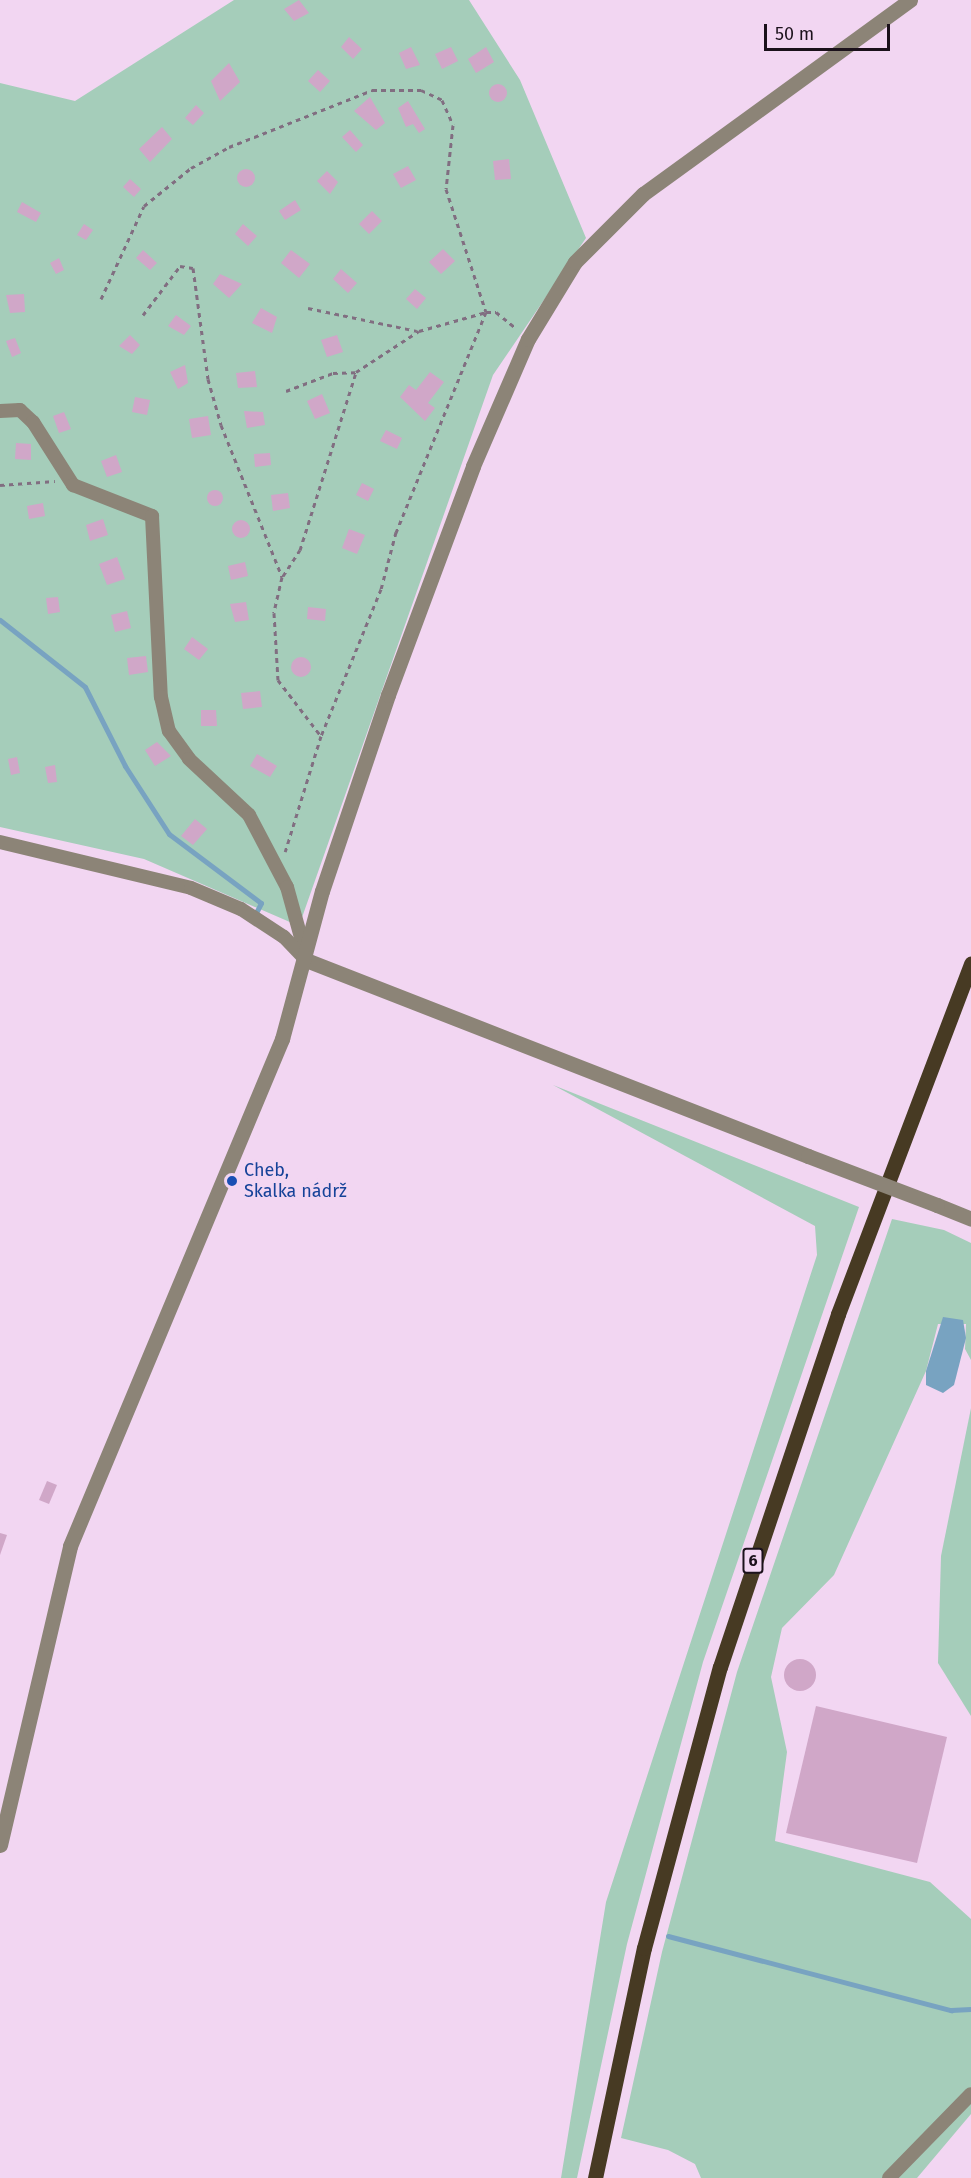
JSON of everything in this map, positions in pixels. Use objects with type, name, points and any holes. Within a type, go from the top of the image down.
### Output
[{"type":"main road","name":"6","points":[[595,2178],[644,1948],[720,1667],[838,1314],[971,963]]},
{"type":"street","points":[[0,1845],[70,1546],[278,1049],[306,960],[322,891],[388,695],[473,466],[528,339],[575,262],[643,194],[910,0]]},
{"type":"street","points":[[0,411],[21,410],[33,422],[67,478],[153,516],[160,697],[169,731],[189,759],[237,798],[279,868],[306,960]]},
{"type":"street","points":[[0,842],[191,888],[241,909],[284,938],[306,960],[971,1219]]},
{"type":"street","points":[[889,2178],[971,2094]]},
{"type":"path","points":[[101,299],[144,206],[191,168],[229,147],[372,90],[421,90],[442,99],[453,125],[446,189],[486,312],[396,532],[381,589],[321,736],[279,868]]},
{"type":"path","points":[[143,315],[180,266],[193,268],[208,379],[220,425],[282,577]]},
{"type":"path","points":[[308,308],[419,331]]},
{"type":"path","points":[[286,391],[333,373],[356,372],[419,331],[486,312],[495,312],[528,339]]},
{"type":"path","points":[[321,736],[278,680],[274,613],[282,577],[300,550],[356,372]]},
{"type":"path","points":[[0,485],[67,478]]},
{"type":"green space","points":[[234,0],[469,0],[520,80],[586,238],[493,375],[299,926],[144,859],[0,827],[0,83],[75,101]]},
{"type":"green space","points":[[553,1085],[859,1207],[703,1662],[627,1944],[577,2178],[561,2178],[606,1902],[817,1255],[815,1226]]},
{"type":"green space","points":[[892,1219],[944,1230],[971,1243],[971,1360],[965,1349],[966,1324],[938,1324],[926,1371],[834,1575],[782,1628],[771,1677],[787,1752],[775,1841],[930,1882],[971,1919],[971,2114],[917,2178],[701,2178],[695,2164],[668,2150],[621,2138],[662,1952],[737,1672]]},
{"type":"green space","points":[[971,1408],[971,1716],[938,1663],[941,1556]]},
{"type":"water","points":[[943,1317],[963,1320],[966,1338],[954,1385],[943,1393],[926,1385],[926,1371]]},
{"type":"building","points":[[299,0],[309,13],[294,21],[284,9]]},
{"type":"building","points":[[349,37],[362,49],[353,59],[341,47]]},
{"type":"building","points":[[411,47],[420,65],[406,69],[399,53]]},
{"type":"building","points":[[451,47],[458,61],[442,69],[435,54]]},
{"type":"building","points":[[486,47],[494,62],[476,73],[468,59]]},
{"type":"building","points":[[229,63],[240,82],[220,101],[211,81]]},
{"type":"building","points":[[318,70],[330,81],[320,92],[308,81]]},
{"type":"building","points":[[498,84],[504,87],[507,93],[504,99],[498,102],[492,99],[489,93],[492,87]]},
{"type":"building","points":[[370,97],[385,123],[376,130],[354,111]]},
{"type":"building","points":[[408,101],[425,129],[419,133],[413,124],[406,127],[398,108]]},
{"type":"building","points":[[196,105],[204,113],[193,125],[185,118]]},
{"type":"building","points":[[162,127],[172,139],[150,162],[139,149]]},
{"type":"building","points":[[350,130],[363,145],[356,152],[342,137]]},
{"type":"building","points":[[509,159],[511,179],[495,180],[493,161]]},
{"type":"building","points":[[408,166],[416,180],[401,188],[393,174]]},
{"type":"building","points":[[242,169],[250,169],[255,174],[253,185],[242,187],[237,182],[237,174]]},
{"type":"building","points":[[327,171],[338,182],[330,194],[317,181]]},
{"type":"building","points":[[130,179],[141,189],[134,197],[123,187]]},
{"type":"building","points":[[295,200],[301,210],[285,220],[279,211]]},
{"type":"building","points":[[22,202],[41,213],[36,222],[17,212]]},
{"type":"building","points":[[372,211],[382,221],[369,234],[359,224]]},
{"type":"building","points":[[84,224],[93,230],[86,240],[77,235]]},
{"type":"building","points":[[243,224],[257,236],[248,246],[235,234]]},
{"type":"building","points":[[443,249],[455,261],[441,274],[429,262]]},
{"type":"building","points":[[143,250],[157,263],[150,270],[136,258]]},
{"type":"building","points":[[291,250],[310,264],[299,278],[281,263]]},
{"type":"building","points":[[59,258],[64,270],[56,274],[50,263]]},
{"type":"building","points":[[341,269],[357,283],[348,293],[333,279]]},
{"type":"building","points":[[220,274],[242,284],[229,298],[213,284]]},
{"type":"building","points":[[415,289],[426,298],[417,309],[406,299]]},
{"type":"building","points":[[24,294],[25,312],[10,313],[6,295]]},
{"type":"building","points":[[261,308],[277,317],[272,333],[252,323]]},
{"type":"building","points":[[176,315],[191,326],[184,335],[168,326]]},
{"type":"building","points":[[130,335],[140,345],[132,354],[119,346]]},
{"type":"building","points":[[337,335],[343,352],[327,357],[321,340]]},
{"type":"building","points":[[15,338],[21,353],[12,357],[6,341]]},
{"type":"building","points":[[185,365],[188,383],[178,389],[170,372]]},
{"type":"building","points":[[255,371],[257,387],[238,388],[236,373]]},
{"type":"building","points":[[430,372],[444,382],[428,403],[435,408],[425,421],[400,397],[409,385],[416,390]]},
{"type":"building","points":[[322,394],[330,413],[315,419],[307,401]]},
{"type":"building","points":[[135,397],[150,400],[147,415],[132,412]]},
{"type":"building","points":[[244,411],[263,412],[265,425],[247,428]]},
{"type":"building","points":[[64,412],[71,429],[59,433],[53,416]]},
{"type":"building","points":[[208,416],[211,435],[192,438],[189,419]]},
{"type":"building","points":[[386,430],[402,438],[397,449],[380,441]]},
{"type":"building","points":[[16,443],[31,444],[31,460],[15,459]]},
{"type":"building","points":[[270,453],[271,465],[255,467],[254,454]]},
{"type":"building","points":[[116,455],[122,472],[107,477],[101,461]]},
{"type":"building","points":[[362,483],[374,489],[368,501],[356,495]]},
{"type":"building","points":[[212,490],[218,490],[223,498],[221,504],[212,506],[207,501],[207,495]]},
{"type":"building","points":[[288,493],[290,508],[273,511],[271,495]]},
{"type":"building","points":[[43,503],[45,516],[29,519],[27,506]]},
{"type":"building","points":[[103,519],[108,535],[90,541],[86,525]]},
{"type":"building","points":[[241,520],[247,523],[250,529],[247,535],[241,538],[235,535],[232,529],[235,523]]},
{"type":"building","points":[[349,529],[365,535],[357,554],[342,548]]},
{"type":"building","points":[[117,557],[125,579],[107,585],[99,564]]},
{"type":"building","points":[[245,562],[248,576],[231,580],[228,566]]},
{"type":"building","points":[[58,597],[60,612],[48,614],[46,598]]},
{"type":"building","points":[[246,602],[249,620],[235,622],[230,604]]},
{"type":"building","points":[[308,607],[326,609],[325,621],[307,619]]},
{"type":"building","points":[[127,611],[131,628],[115,632],[111,615]]},
{"type":"building","points":[[192,637],[208,649],[199,660],[184,649]]},
{"type":"building","points":[[146,656],[148,672],[129,675],[127,658]]},
{"type":"building","points":[[301,657],[308,660],[311,667],[308,674],[301,677],[294,674],[291,667],[294,660]]},
{"type":"building","points":[[260,691],[262,707],[243,709],[241,693]]},
{"type":"building","points":[[201,710],[216,710],[217,726],[201,726]]},
{"type":"building","points":[[157,742],[171,756],[155,766],[145,750]]},
{"type":"building","points":[[257,754],[277,766],[270,777],[250,766]]},
{"type":"building","points":[[17,757],[20,773],[11,775],[8,759]]},
{"type":"building","points":[[55,765],[57,782],[48,783],[45,767]]},
{"type":"building","points":[[195,819],[207,829],[193,845],[181,836]]},
{"type":"building","points":[[47,1481],[57,1485],[49,1504],[39,1500]]},
{"type":"building","points":[[0,1533],[7,1535],[0,1555]]},
{"type":"building","points":[[800,1659],[811,1664],[816,1675],[811,1686],[800,1691],[789,1686],[784,1675],[789,1664]]},
{"type":"building","points":[[816,1706],[947,1737],[917,1863],[786,1833]]},
{"type":"waterway","points":[[0,620],[85,687],[125,766],[169,834],[261,903],[255,915]]},
{"type":"waterway","points":[[668,1936],[951,2010],[971,2009]]},
{"type":"place","name":"Cheb, Skalka nádrž","points":[[232,1181]]}]
